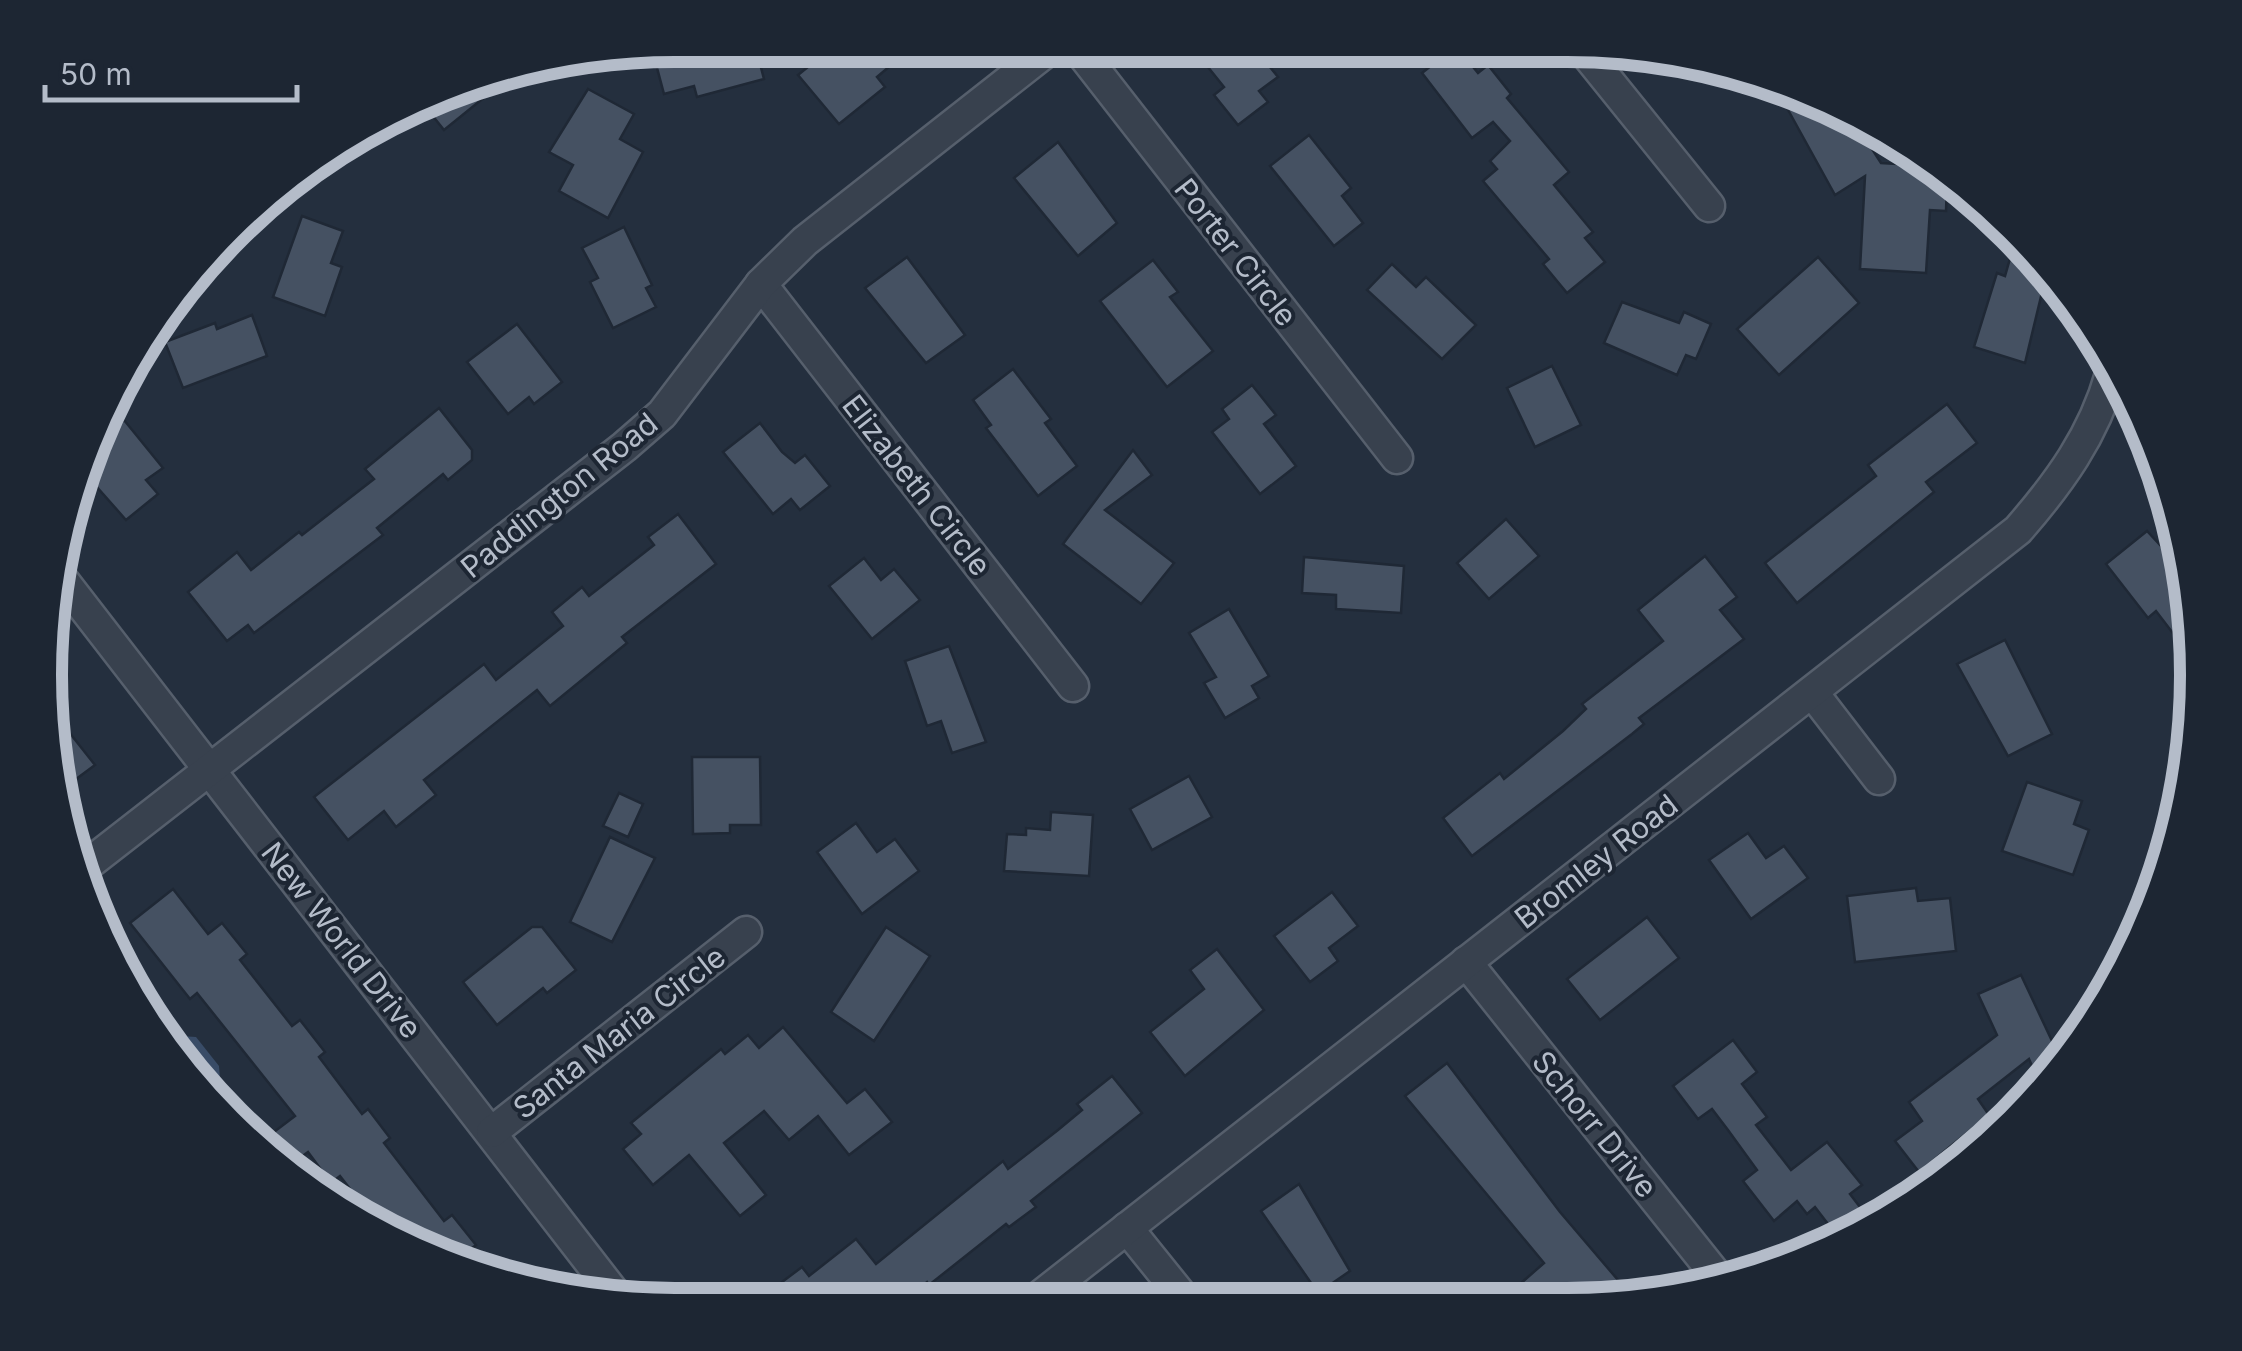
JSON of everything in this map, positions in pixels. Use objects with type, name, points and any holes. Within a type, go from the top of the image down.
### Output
[{"type":"street","name":"Paddington Road","points":[[91,862],[624,447],[662,414],[762,284],[805,241],[1030,63]]},
{"type":"street","name":"Porter Circle","points":[[1089,63],[1396,458]]},
{"type":"street","points":[[1594,64],[1709,206]]},
{"type":"street","name":"Elizabeth Circle","points":[[762,284],[1073,686]]},
{"type":"street","name":"Bromley Road","points":[[1050,1288],[2018,530],[2056,488],[2085,440],[2107,388]]},
{"type":"street","name":"New World Drive","points":[[69,588],[608,1284]]},
{"type":"street","points":[[1812,692],[1879,779]]},
{"type":"street","name":"Santa Maria Circle","points":[[492,1132],[746,932]]},
{"type":"street","name":"Schorr Drive","points":[[1466,962],[1713,1271]]},
{"type":"street","points":[[1127,1228],[1176,1288]]},
{"type":"water","points":[[181,1037],[196,1037],[219,1066],[220,1079],[216,1081]]},
{"type":"building","points":[[656,63],[760,63],[764,79],[697,97],[694,86],[664,94]]},
{"type":"building","points":[[813,63],[894,63],[877,77],[885,87],[839,124],[798,75]]},
{"type":"building","points":[[1205,63],[1267,63],[1278,77],[1259,91],[1268,102],[1238,125],[1214,95],[1224,87]]},
{"type":"building","points":[[1435,63],[1470,63],[1478,73],[1488,65],[1511,94],[1507,98],[1569,172],[1554,185],[1593,232],[1585,238],[1605,262],[1567,293],[1543,264],[1549,259],[1483,181],[1497,169],[1490,161],[1510,141],[1493,122],[1472,138],[1422,73]]},
{"type":"building","points":[[588,89],[634,114],[620,139],[643,152],[608,218],[559,191],[573,165],[549,152]]},
{"type":"building","points":[[493,90],[444,130],[431,114]]},
{"type":"building","points":[[1791,105],[1838,126],[1868,142],[1881,163],[1904,164],[1947,195],[1946,211],[1930,210],[1926,273],[1860,269],[1865,176],[1835,195],[1787,108]]},
{"type":"building","points":[[1309,135],[1351,188],[1342,196],[1363,223],[1334,246],[1270,166]]},
{"type":"building","points":[[1058,142],[1117,223],[1078,256],[1014,178]]},
{"type":"building","points":[[302,216],[343,231],[331,263],[342,267],[325,316],[273,297]]},
{"type":"building","points":[[624,227],[652,285],[646,288],[656,307],[613,328],[590,282],[598,278],[582,248]]},
{"type":"building","points":[[2011,254],[2043,290],[2025,363],[1974,347],[1997,273],[2005,276]]},
{"type":"building","points":[[907,257],[965,335],[926,363],[865,288]]},
{"type":"building","points":[[1818,257],[1859,303],[1779,375],[1737,329]]},
{"type":"building","points":[[1153,260],[1178,292],[1170,297],[1213,351],[1167,387],[1100,301]]},
{"type":"building","points":[[1392,264],[1416,287],[1426,277],[1476,325],[1442,359],[1367,290]]},
{"type":"building","points":[[1622,302],[1679,323],[1684,312],[1711,324],[1696,359],[1686,355],[1677,375],[1604,343]]},
{"type":"building","points":[[252,315],[267,356],[183,388],[165,342],[215,323],[217,329]]},
{"type":"building","points":[[517,324],[562,382],[534,404],[529,397],[508,414],[467,362]]},
{"type":"building","points":[[1552,366],[1581,425],[1535,447],[1507,388]]},
{"type":"building","points":[[1013,369],[1051,419],[1045,423],[1077,466],[1038,496],[986,428],[991,425],[973,400]]},
{"type":"building","points":[[1252,385],[1276,415],[1264,424],[1296,466],[1260,494],[1212,432],[1229,419],[1222,409]]},
{"type":"building","points":[[1947,404],[1977,443],[1926,482],[1934,492],[1797,603],[1765,563],[1876,476],[1868,465]]},
{"type":"building","points":[[439,408],[472,450],[472,460],[448,480],[443,474],[377,528],[383,535],[254,633],[248,625],[227,641],[188,592],[237,552],[251,570],[299,532],[302,535],[374,479],[365,469]]},
{"type":"building","points":[[124,420],[163,468],[146,480],[158,494],[126,520],[93,483],[115,428]]},
{"type":"building","points":[[760,423],[782,452],[795,463],[805,455],[830,486],[800,510],[791,499],[773,514],[723,452]]},
{"type":"building","points":[[1133,450],[1152,475],[1105,510],[1174,563],[1141,604],[1063,544]]},
{"type":"building","points":[[678,514],[716,564],[622,637],[627,643],[550,706],[537,690],[424,780],[436,795],[396,827],[384,811],[348,840],[314,797],[484,664],[496,680],[563,626],[552,612],[582,587],[589,596],[654,545],[648,537]]},
{"type":"building","points":[[1506,519],[1539,556],[1489,599],[1457,563]]},
{"type":"building","points":[[2147,531],[2167,553],[2178,640],[2156,611],[2148,618],[2106,564]]},
{"type":"building","points":[[1705,556],[1737,597],[1720,610],[1744,639],[1639,718],[1644,724],[1632,734],[1472,856],[1443,818],[1500,773],[1504,779],[1586,709],[1582,704],[1663,641],[1638,610]]},
{"type":"building","points":[[1304,557],[1404,566],[1401,613],[1336,609],[1336,595],[1302,593]]},
{"type":"building","points":[[864,558],[881,580],[894,569],[920,600],[872,639],[829,586]]},
{"type":"building","points":[[1229,609],[1269,676],[1252,686],[1259,698],[1225,718],[1204,683],[1216,677],[1189,633]]},
{"type":"building","points":[[2005,640],[2052,734],[2008,756],[1957,664]]},
{"type":"building","points":[[949,646],[986,742],[952,753],[941,721],[927,726],[905,661]]},
{"type":"building","points":[[65,727],[95,765],[72,782]]},
{"type":"building","points":[[692,757],[760,757],[761,825],[730,825],[730,833],[693,834]]},
{"type":"building","points":[[1189,776],[1212,817],[1152,850],[1130,809]]},
{"type":"building","points":[[2027,782],[2082,801],[2074,824],[2089,830],[2073,875],[2002,851]]},
{"type":"building","points":[[619,793],[643,804],[628,837],[603,826]]},
{"type":"building","points":[[1051,812],[1093,815],[1089,876],[1004,871],[1007,834],[1026,835],[1026,828],[1050,830]]},
{"type":"building","points":[[856,823],[877,852],[895,839],[919,871],[862,914],[817,852]]},
{"type":"building","points":[[1748,833],[1766,858],[1784,846],[1808,878],[1751,919],[1709,860]]},
{"type":"building","points":[[610,837],[655,858],[612,942],[570,922]]},
{"type":"building","points":[[1916,888],[1918,901],[1950,898],[1956,951],[1855,962],[1847,896]]},
{"type":"building","points":[[173,889],[208,934],[222,923],[247,954],[240,960],[292,1026],[300,1020],[325,1052],[319,1057],[362,1114],[368,1109],[390,1138],[384,1143],[444,1221],[452,1215],[476,1245],[467,1252],[404,1225],[358,1199],[340,1176],[330,1181],[308,1152],[298,1159],[271,1136],[295,1116],[197,993],[190,999],[130,923]]},
{"type":"building","points":[[1332,892],[1358,926],[1329,948],[1338,961],[1310,982],[1274,936]]},
{"type":"building","points":[[1647,917],[1679,958],[1600,1020],[1567,979]]},
{"type":"building","points":[[532,927],[542,927],[576,970],[547,993],[543,988],[497,1025],[463,982]]},
{"type":"building","points":[[886,927],[930,956],[874,1041],[831,1012]]},
{"type":"building","points":[[1217,949],[1264,1010],[1185,1076],[1150,1032],[1204,989],[1190,970]]},
{"type":"building","points":[[2021,975],[2052,1041],[2061,1037],[2034,1071],[2029,1059],[1978,1099],[1989,1115],[1919,1172],[1895,1141],[1922,1121],[1909,1102],[1997,1035],[1978,994]]},
{"type":"building","points":[[783,1027],[847,1103],[865,1089],[892,1122],[849,1155],[818,1116],[789,1140],[764,1111],[724,1143],[766,1195],[740,1216],[689,1155],[653,1185],[623,1149],[641,1134],[631,1123],[721,1049],[725,1054],[748,1035],[759,1048]]},
{"type":"building","points":[[1733,1040],[1757,1072],[1742,1084],[1767,1117],[1756,1125],[1791,1170],[1827,1142],[1862,1185],[1850,1194],[1863,1211],[1831,1228],[1815,1207],[1807,1214],[1797,1201],[1774,1221],[1743,1181],[1757,1170],[1728,1130],[1712,1109],[1698,1119],[1673,1086]]},
{"type":"building","points":[[1447,1063],[1560,1212],[1623,1285],[1523,1288],[1520,1284],[1544,1263],[1405,1096]]},
{"type":"building","points":[[1112,1076],[1142,1113],[1031,1201],[1036,1207],[1009,1227],[1006,1224],[929,1285],[778,1285],[802,1267],[809,1276],[856,1239],[876,1264],[1003,1161],[1008,1169],[1058,1130],[1082,1110],[1077,1104]]},
{"type":"building","points":[[1299,1184],[1350,1271],[1325,1288],[1315,1288],[1261,1211]]}]
